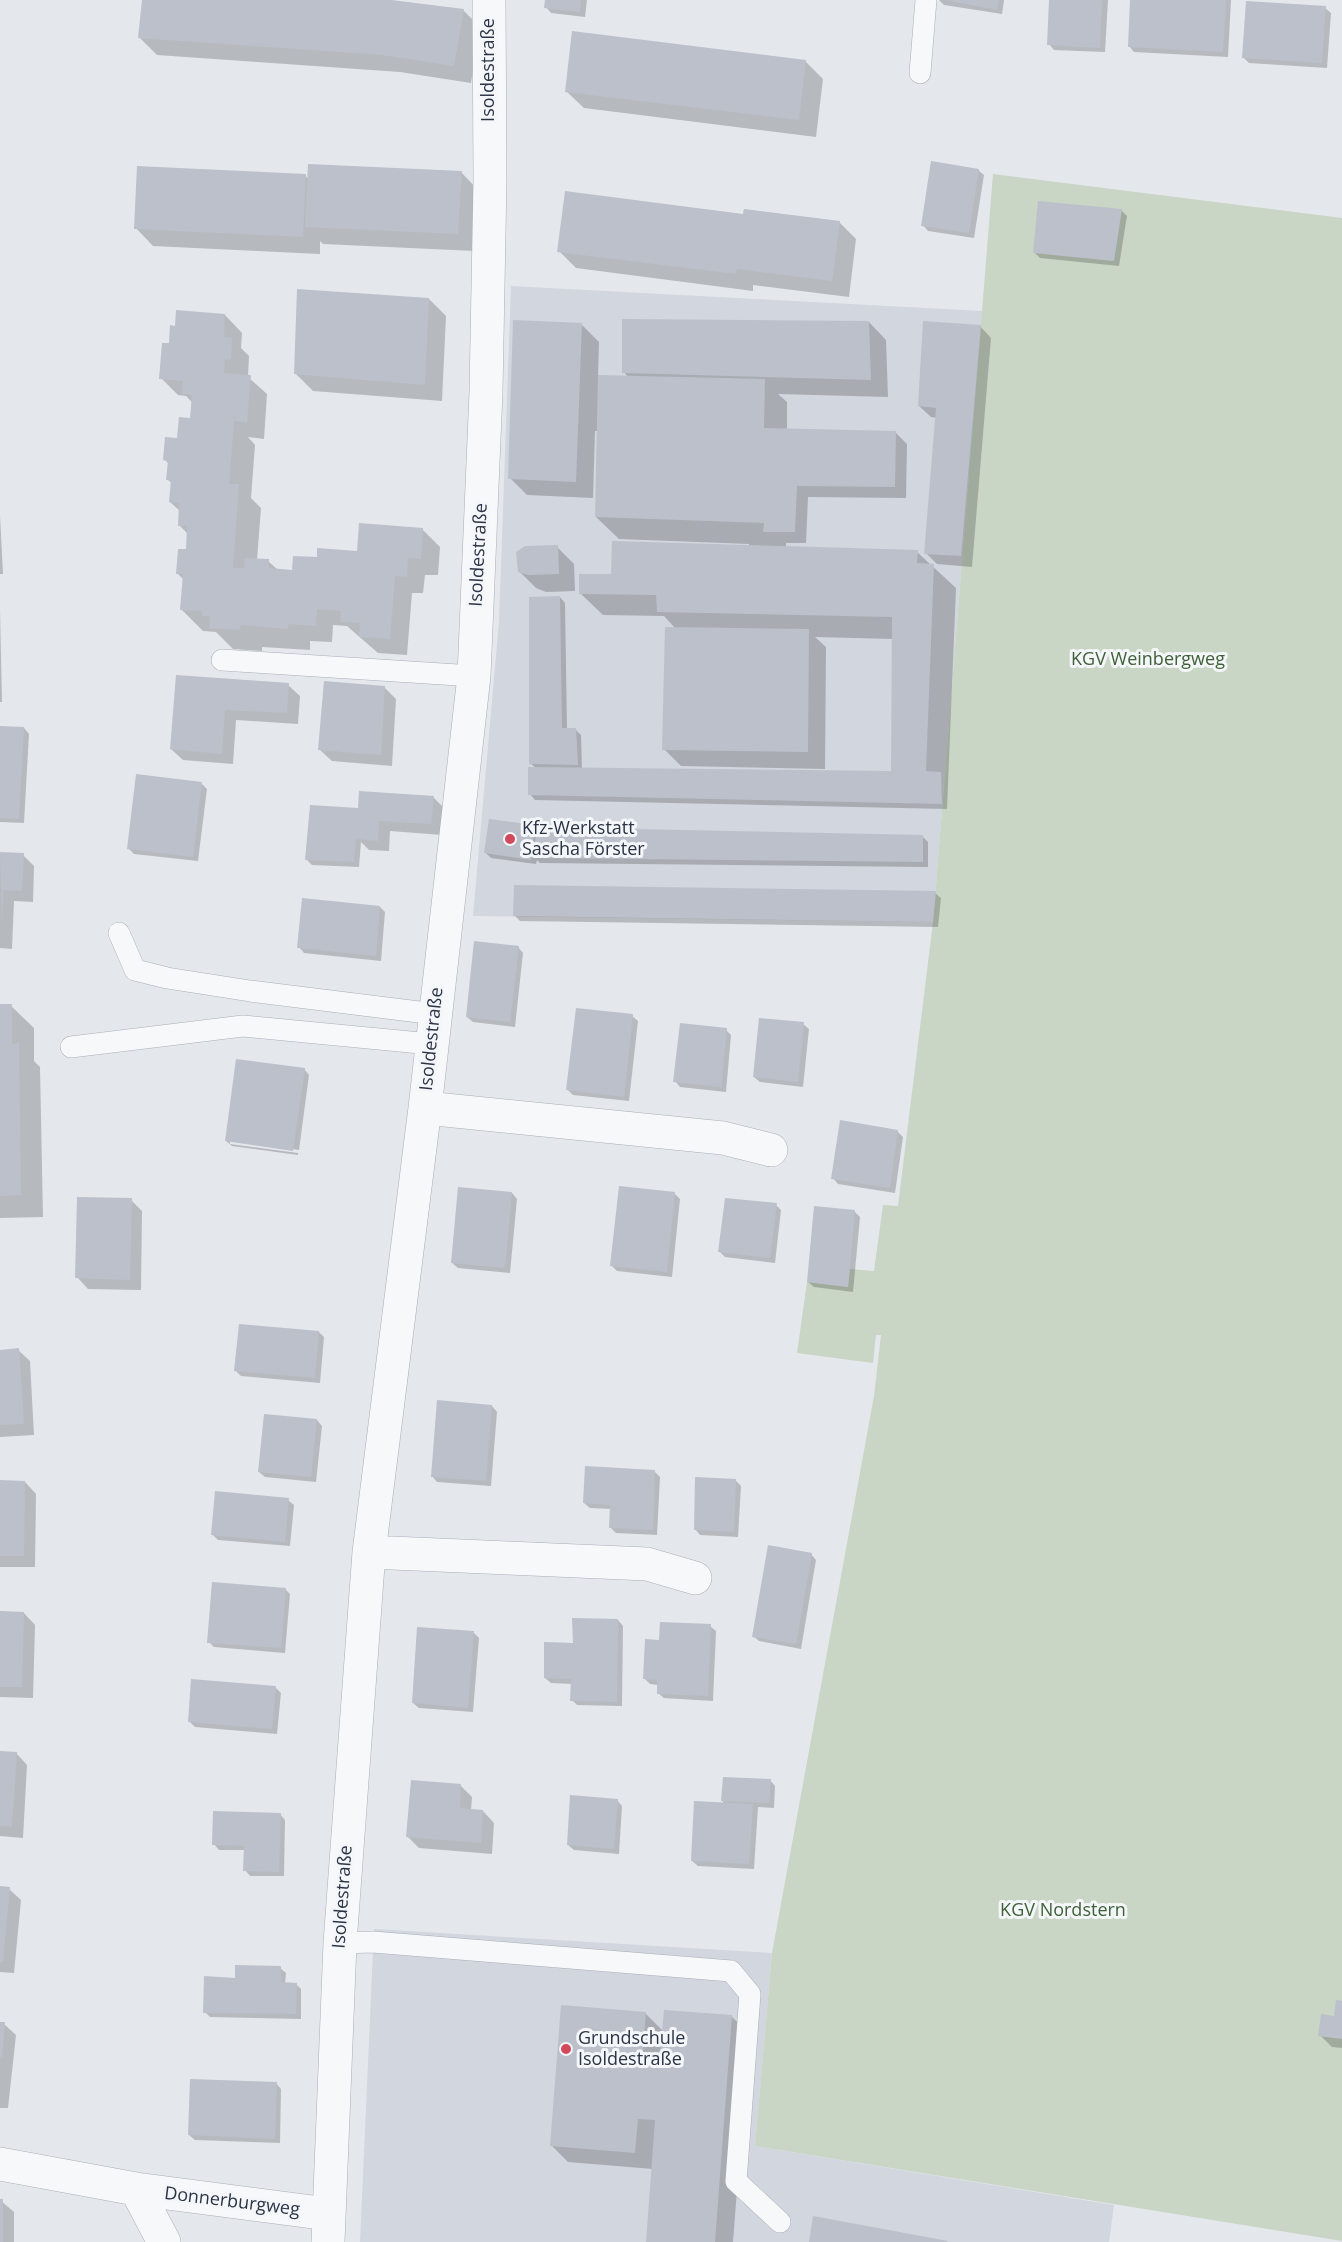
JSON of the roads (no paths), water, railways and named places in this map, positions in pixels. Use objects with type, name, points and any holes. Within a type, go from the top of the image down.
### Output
[{"type":"street","name":"Isoldestraße","points":[[328,2228],[340,1943],[369,1552],[425,1108],[474,676],[486,392],[490,180],[489,0]]},
{"type":"street","name":"Isoldestraße","points":[[425,1108],[723,1138],[771,1150]]},
{"type":"street","points":[[369,1552],[647,1564],[695,1578]]},
{"type":"street","name":"Donnerburgweg","points":[[0,2164],[328,2228]]},
{"type":"street","name":"Donnerburgweg","points":[[136,2189],[164,2242]]},
{"type":"lane","points":[[920,73],[926,0]]},
{"type":"lane","points":[[222,660],[474,676]]},
{"type":"lane","points":[[119,933],[135,970],[433,1029]]},
{"type":"lane","points":[[71,1047],[243,1026],[433,1029]]},
{"type":"lane","points":[[340,1943],[373,1942],[731,1971],[750,1994],[736,2181],[780,2222]]},
{"type":"place","name":"Kfz-Werkstatt Sascha Förster","points":[[510,839]]},
{"type":"place","name":"Grundschule Isoldestraße","points":[[566,2049]]},
{"type":"park label","name":"KGV Weinbergweg","points":[[1148,660]]},
{"type":"park label","name":"KGV Nordstern","points":[[1063,1911]]}]
